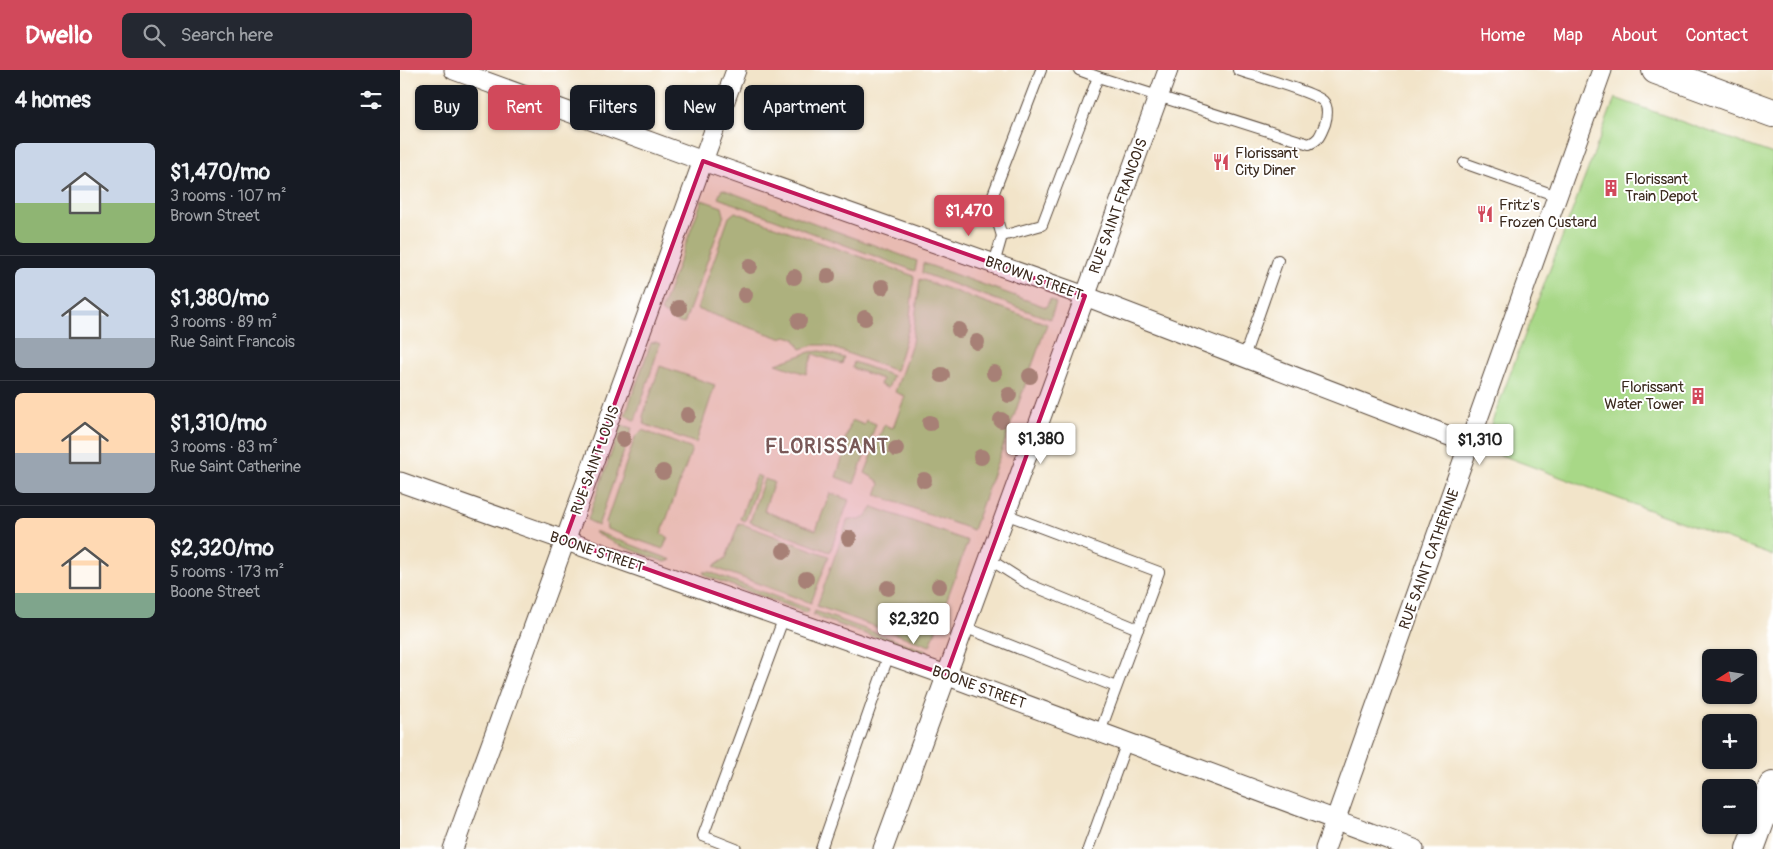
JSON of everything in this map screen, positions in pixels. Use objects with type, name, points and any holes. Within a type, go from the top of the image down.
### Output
[{"type":"main road","points":[[1656,70],[1773,114]]},
{"type":"main road","points":[[1750,849],[1773,786]]},
{"type":"street","name":"BROWN STREET","points":[[454,70],[1085,296],[1470,444]]},
{"type":"street","name":"RUE SAINT LOUIS","points":[[453,849],[736,70]]},
{"type":"street","name":"RUE SAINT FRANCOIS","points":[[883,849],[1168,70]]},
{"type":"street","name":"RUE SAINT CATHERINE","points":[[1325,849],[1602,70]]},
{"type":"street","name":"BOONE STREET","points":[[400,482],[889,654],[1414,849]]},
{"type":"lane","points":[[994,264],[1002,236],[991,200],[1041,70]]},
{"type":"lane","points":[[1079,70],[1309,144],[1320,138],[1327,116],[1324,102],[1308,94],[1238,70]]},
{"type":"lane","points":[[1002,236],[1042,225],[1098,77]]},
{"type":"lane","points":[[1464,163],[1557,196]]},
{"type":"lane","points":[[1244,358],[1278,260]]},
{"type":"lane","points":[[1005,514],[1159,572],[1100,732]]},
{"type":"lane","points":[[989,559],[1028,584],[1138,629]]},
{"type":"lane","points":[[736,849],[704,836],[784,618]]},
{"type":"lane","points":[[964,627],[1116,687]]},
{"type":"lane","points":[[821,849],[889,654]]},
{"type":"lane","points":[[1088,849],[1127,742]]},
{"type":"highlighted area","points":[[703,161],[1085,296],[946,675],[565,540]]},
{"type":"green space","points":[[1615,98],[1773,154],[1773,556],[1482,448]]},
{"type":"green space","points":[[722,189],[917,261],[915,271],[718,198]]},
{"type":"green space","points":[[702,200],[722,207],[724,215],[684,324],[676,322],[661,311]]},
{"type":"green space","points":[[735,212],[914,276],[909,327],[896,371],[825,345],[813,345],[801,349],[794,338],[786,336],[780,338],[697,309],[729,217]]},
{"type":"green space","points":[[923,263],[1046,307],[1050,299],[1056,303],[1050,319],[922,273]]},
{"type":"green space","points":[[920,279],[1047,324],[973,530],[876,495],[880,484],[865,473],[884,425],[893,428],[905,396],[895,392],[912,343]]},
{"type":"green space","points":[[656,342],[660,344],[635,421],[625,415],[651,343]]},
{"type":"green space","points":[[821,351],[844,358],[842,364],[813,354],[806,374],[776,364],[810,352]]},
{"type":"green space","points":[[854,362],[893,376],[888,388],[880,385],[882,379],[852,368]]},
{"type":"green space","points":[[660,366],[715,385],[696,443],[644,424],[643,416]]},
{"type":"green space","points":[[852,420],[864,425],[866,420],[876,424],[854,484],[836,477],[848,441],[845,440]]},
{"type":"green space","points":[[621,425],[632,428],[598,526],[588,520]]},
{"type":"green space","points":[[642,430],[692,449],[661,534],[668,537],[663,549],[607,529],[606,522],[635,437]]},
{"type":"green space","points":[[756,475],[761,477],[745,521],[740,519]]},
{"type":"green space","points":[[764,479],[774,482],[764,511],[816,530],[830,493],[849,500],[830,552],[750,522]]},
{"type":"green space","points":[[873,507],[968,541],[930,646],[817,606],[848,519],[860,520]]},
{"type":"green space","points":[[739,523],[829,556],[811,603],[713,567],[726,558]]},
{"type":"green space","points":[[594,532],[672,560],[665,562],[616,544]]},
{"type":"green space","points":[[703,572],[709,572],[809,609],[807,613],[706,576]]},
{"type":"green space","points":[[815,611],[926,651],[925,655],[820,618],[816,614],[813,616]]},
{"type":"place","name":"Florissant City Diner","points":[[1221,162]]},
{"type":"place","name":"Florissant Train Depot","points":[[1611,188]]},
{"type":"place","name":"Fritz's Frozen Custard","points":[[1485,214]]},
{"type":"place","name":"Florissant Water Tower","points":[[1698,396]]},
{"type":"district","name":"FLORISSANT","points":[[827,446]]}]
